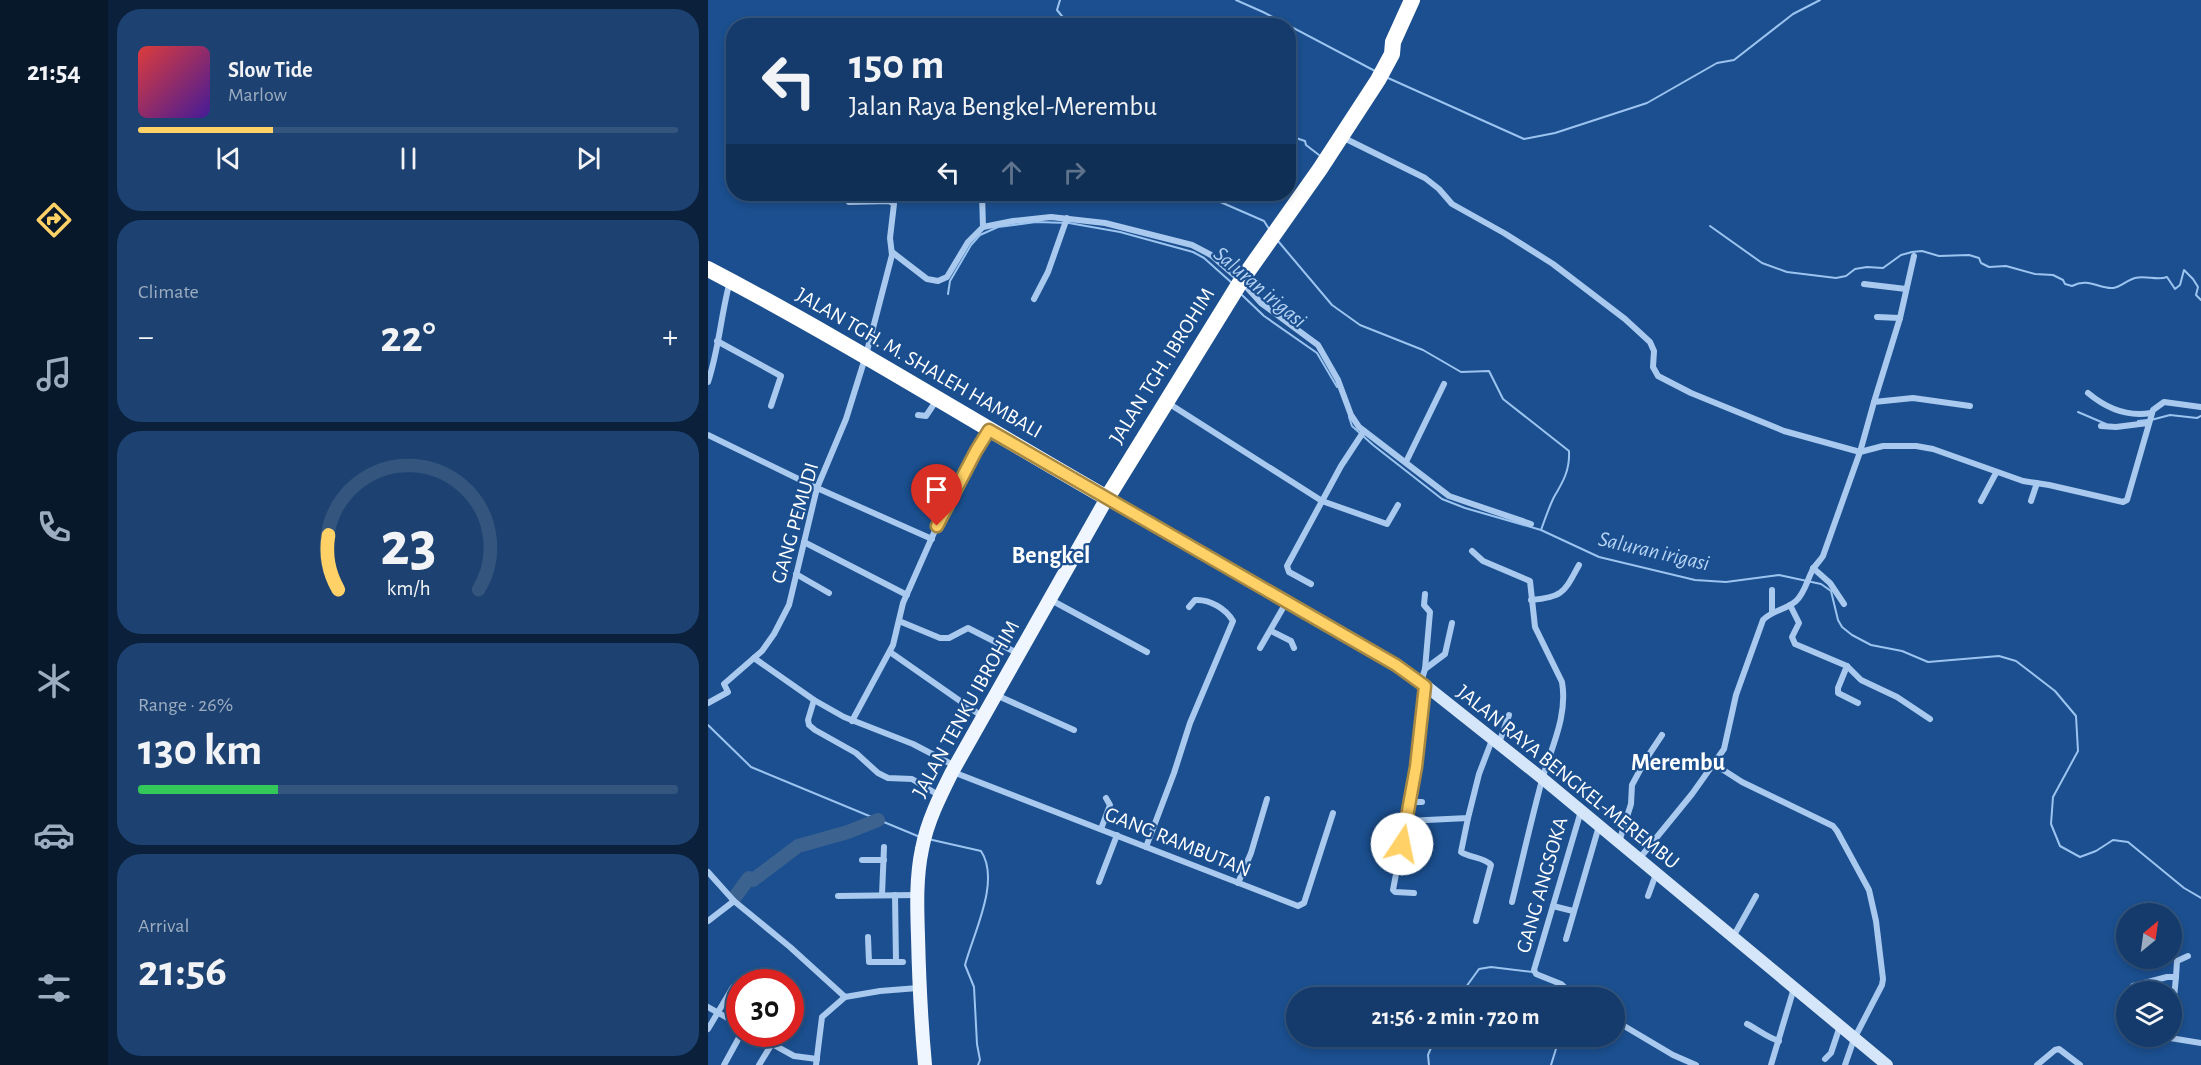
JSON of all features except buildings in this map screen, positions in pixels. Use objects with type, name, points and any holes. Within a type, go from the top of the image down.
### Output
[{"type":"highway","points":[[1390,59],[1393,42],[1412,0]]},
{"type":"highway","points":[[1390,59],[1400,45],[1423,0]]},
{"type":"highway","name":"JALAN TGH. IBROHIM","points":[[1107,498],[1238,287],[1341,137],[1390,59]]},
{"type":"highway","name":"JALAN TGH. M. SHALEH HAMBALI","points":[[708,269],[866,356],[1107,498]]},
{"type":"main road","name":"JALAN TENKU IBROHIM","points":[[925,1065],[918,988],[917,895],[922,847],[927,830],[940,796],[954,769],[1107,498]]},
{"type":"street","points":[[1341,137],[1425,178],[1452,204],[1553,264],[1625,319],[1650,342],[1654,351],[1653,367],[1660,377],[1721,407],[1784,431],[1860,452],[1883,446],[1924,448],[1954,455],[1996,473],[2126,501],[2151,413],[2164,402],[2201,407]]},
{"type":"street","points":[[982,201],[983,227]]},
{"type":"street","name":"GANG PEMUDI","points":[[708,703],[728,692],[724,684],[768,643],[784,615],[792,595],[818,488],[846,419],[866,356],[892,254],[890,238],[893,202],[849,202]]},
{"type":"street","points":[[892,254],[927,279],[938,281],[947,277],[968,242],[983,227],[1051,217],[1067,221],[1105,223],[1192,245],[1211,255],[1238,287],[1311,339],[1322,350],[1362,433],[1406,462],[1449,496],[1531,524]]},
{"type":"street","points":[[1034,299],[1048,272],[1067,221]]},
{"type":"street","points":[[1639,859],[1714,764],[1727,742],[1734,704],[1765,617],[1790,605],[1804,592],[1812,571],[1823,556],[1860,452],[1900,318],[1914,256]]},
{"type":"street","points":[[708,382],[714,366],[717,341],[731,280]]},
{"type":"street","points":[[1864,284],[1906,289]]},
{"type":"street","points":[[1877,317],[1900,318]]},
{"type":"street","points":[[717,341],[781,375],[771,406]]},
{"type":"street","points":[[1406,462],[1444,384]]},
{"type":"street","points":[[2088,393],[2101,403],[2117,410],[2140,415],[2151,413]]},
{"type":"street","points":[[918,415],[926,416],[938,398]]},
{"type":"street","points":[[1874,402],[1913,398],[1970,406]]},
{"type":"street","points":[[1166,402],[1322,501],[1387,524],[1390,523],[1398,505]]},
{"type":"street","points":[[2101,426],[2116,428],[2148,423]]},
{"type":"street","points":[[852,721],[890,652],[906,595],[932,539],[989,430]]},
{"type":"street","points":[[1311,584],[1286,568],[1341,466],[1362,433]]},
{"type":"street","points":[[708,435],[932,539]]},
{"type":"street","points":[[1981,501],[1996,473]]},
{"type":"street","points":[[2031,501],[2037,483]]},
{"type":"street","name":"JALAN RAYA BENGKEL-MEREMBU","points":[[1107,498],[1368,648],[1423,684],[1581,810],[1887,1065]]},
{"type":"street","points":[[804,542],[906,595]]},
{"type":"street","points":[[1472,551],[1483,561],[1529,580],[1532,584],[1535,627],[1562,682],[1564,697],[1562,714],[1512,902]]},
{"type":"street","points":[[1532,600],[1559,595],[1579,565]]},
{"type":"street","points":[[1812,571],[1830,583],[1844,604]]},
{"type":"street","points":[[796,573],[829,593]]},
{"type":"street","points":[[1772,590],[1772,612]]},
{"type":"street","points":[[1414,893],[1393,890],[1416,767],[1430,612],[1424,605],[1425,594]]},
{"type":"street","points":[[1051,600],[1147,652]]},
{"type":"street","points":[[1146,847],[1190,723],[1233,621],[1228,613],[1201,600],[1195,600],[1189,608]]},
{"type":"street","points":[[1260,648],[1287,601]]},
{"type":"street","points":[[1790,605],[1799,623],[1792,637],[1795,644],[1847,666],[1859,679],[1897,697],[1930,719]]},
{"type":"street","points":[[899,621],[940,638],[949,638],[968,628],[1020,654]]},
{"type":"street","points":[[1425,669],[1445,654],[1452,623]]},
{"type":"street","points":[[1271,631],[1291,641],[1294,648]]},
{"type":"street","points":[[890,652],[983,718]]},
{"type":"street","name":"GANG RAMBUTAN","points":[[754,658],[814,700],[852,721],[904,741],[954,769],[1295,905],[1302,905],[1333,813]]},
{"type":"street","points":[[1847,666],[1838,693],[1858,703]]},
{"type":"street","points":[[996,695],[1074,730]]},
{"type":"street","points":[[814,700],[808,720],[809,725],[815,730],[856,753],[878,773],[888,778],[912,779],[940,796]]},
{"type":"street","points":[[1476,921],[1491,865],[1488,861],[1461,852],[1479,774],[1509,715]]},
{"type":"street","points":[[1619,842],[1631,804],[1632,785],[1662,735]]},
{"type":"street","points":[[1714,764],[1742,782],[1833,826],[1866,884],[1876,921],[1883,979],[1854,1039],[1845,1065]]},
{"type":"street","points":[[1101,829],[1110,805],[1106,798]]},
{"type":"street","points":[[1238,883],[1251,853],[1267,799]]},
{"type":"street","points":[[1410,802],[1422,802]]},
{"type":"street","name":"GANG ANGSOKA","points":[[1564,987],[1536,974],[1534,970],[1581,810]]},
{"type":"street","points":[[1406,821],[1468,818]]},
{"type":"street","points":[[1566,939],[1600,826]]},
{"type":"street","points":[[1099,882],[1117,835]]},
{"type":"street","points":[[882,895],[884,847]]},
{"type":"street","points":[[862,860],[884,860]]},
{"type":"street","points":[[708,872],[734,901],[790,947],[845,997]]},
{"type":"street","points":[[1648,896],[1656,873]]},
{"type":"street","points":[[868,937],[869,962],[899,962],[895,895]]},
{"type":"street","points":[[838,896],[917,895]]},
{"type":"street","points":[[1732,937],[1756,896]]},
{"type":"street","points":[[708,921],[734,901]]},
{"type":"street","points":[[1552,906],[1573,911]]},
{"type":"street","points":[[2176,981],[2177,961],[2188,956]]},
{"type":"street","points":[[2157,981],[2176,977]]},
{"type":"street","points":[[778,1047],[794,1056],[816,1062],[822,1017],[845,997],[918,988]]},
{"type":"street","points":[[1771,1065],[1794,988]]},
{"type":"street","points":[[708,1029],[726,999]]},
{"type":"street","points":[[708,1007],[726,1017]]},
{"type":"street","points":[[1747,1024],[1761,1031],[1766,1037],[1779,1041]]},
{"type":"street","points":[[1825,1059],[1831,1053],[1840,1026]]},
{"type":"street","points":[[1625,1027],[1673,1055],[1696,1065]]},
{"type":"street","points":[[2182,1040],[2201,1043]]},
{"type":"street","points":[[724,1065],[734,1047]]},
{"type":"street","points":[[759,1065],[770,1047]]},
{"type":"street","points":[[2037,1065],[2059,1049],[2080,1065]]},
{"type":"waterway","points":[[1060,0],[1057,10],[1064,18]]},
{"type":"waterway","points":[[1236,0],[1274,18]]},
{"type":"waterway","points":[[1388,78],[1524,139],[1555,133],[1647,103],[1717,63],[1734,60],[1793,14],[1820,0]]},
{"type":"waterway","points":[[1296,29],[1375,71]]},
{"type":"waterway","points":[[1296,138],[1305,141],[1306,145],[1319,155]]},
{"type":"waterway","points":[[1218,201],[1264,221],[1269,229]]},
{"type":"waterway","name":"Saluran irigasi","points":[[948,294],[950,281],[971,245],[980,235],[998,227],[1036,222],[1069,223],[1120,232],[1193,252],[1204,258],[1232,283]]},
{"type":"waterway","points":[[1710,226],[1762,263],[1787,272],[1836,278],[1846,276],[1855,269],[1883,268],[1901,255],[1922,251],[1939,256],[1969,255],[1979,258],[1981,263],[1989,267],[2006,266],[2035,274],[2053,275],[2072,286],[2088,283],[2113,288],[2135,278],[2167,277],[2175,289],[2180,285],[2184,270],[2198,287],[2196,295],[2201,300]]},
{"type":"waterway","points":[[1278,241],[1332,305],[1360,325],[1423,350],[1461,372],[1489,371],[1503,399],[1569,451],[1565,476],[1541,530]]},
{"type":"waterway","name":"Saluran irigasi","points":[[1242,295],[1264,316],[1317,353],[1337,387]]},
{"type":"waterway","points":[[2078,412],[2106,424]]},
{"type":"waterway","points":[[2151,420],[2170,415],[2197,418],[2201,416]]},
{"type":"waterway","name":"Saluran irigasi","points":[[1349,417],[1352,426],[1373,445],[1442,499],[1465,508],[1541,530],[1599,557],[1695,580],[1726,582],[1779,575],[1821,584],[1831,591],[1838,620],[1842,627],[1852,635],[1871,645],[1902,651],[1928,662],[1999,656],[2016,661],[2055,691],[2076,716],[2078,751],[2053,797],[2051,824],[2060,846],[2080,857],[2096,851],[2113,840],[2128,842],[2184,888],[2201,898]]},
{"type":"waterway","points":[[2138,421],[2147,420]]},
{"type":"waterway","points":[[708,725],[751,767],[920,837]]},
{"type":"waterway","points":[[735,897],[749,878],[753,880],[798,846],[848,832],[878,820]]},
{"type":"waterway","points":[[928,839],[981,851],[986,863],[988,877],[984,908],[965,965],[974,987],[980,1060],[978,1065]]},
{"type":"waterway","points":[[1466,987],[1479,969],[1491,967],[1533,972]]},
{"type":"waterway","points":[[1429,1065],[1428,1055],[1431,1047]]},
{"type":"waterway","points":[[1551,1065],[1557,1047]]},
{"type":"district","name":"Bengkel","points":[[1051,556]]},
{"type":"district","name":"Merembu","points":[[1678,763]]},
{"type":"route","points":[[937,526],[989,430],[1368,648],[1421,682],[1425,686],[1416,767],[1402,844]]}]
